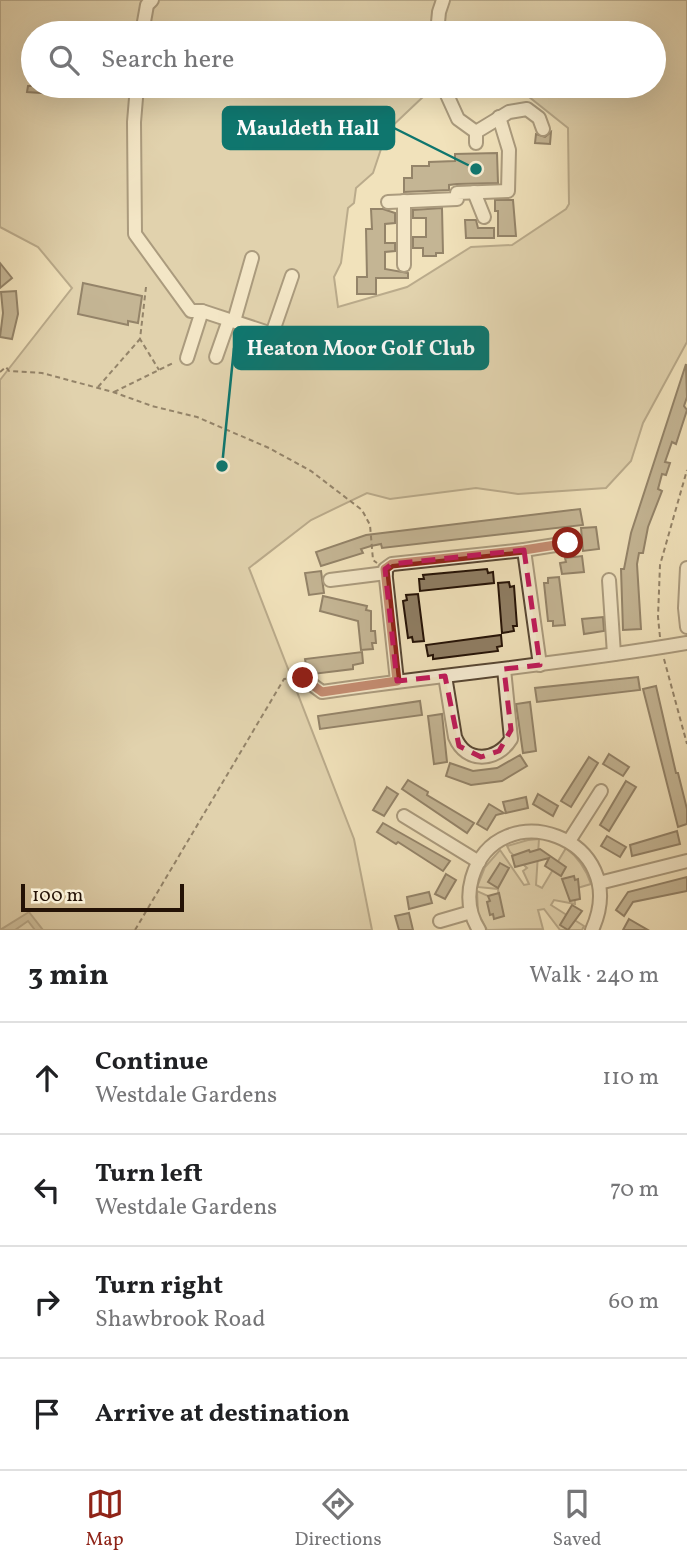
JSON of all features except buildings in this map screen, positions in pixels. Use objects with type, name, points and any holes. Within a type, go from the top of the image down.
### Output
[{"type":"street","points":[[144,21],[147,5],[152,0]]},
{"type":"street","points":[[439,21],[443,0]]},
{"type":"street","points":[[136,98],[135,234],[191,311],[202,311],[272,334],[292,276]]},
{"type":"street","points":[[448,98],[458,119],[476,137],[499,117],[527,109],[538,118],[543,129]]},
{"type":"street","points":[[388,202],[457,199],[457,192],[508,191],[509,150],[499,117]]},
{"type":"street","points":[[474,192],[484,217]]},
{"type":"street","points":[[404,201],[404,265]]},
{"type":"street","points":[[216,357],[252,258]]},
{"type":"street","points":[[181,360],[202,311]]},
{"type":"street","points":[[330,580],[386,571],[392,564],[568,543]]},
{"type":"street","points":[[524,550],[540,665]]},
{"type":"street","points":[[687,568],[687,627]]},
{"type":"street","points":[[386,571],[397,681]]},
{"type":"street","points":[[608,580],[614,654]]},
{"type":"street","points":[[303,678],[322,692],[540,665],[687,643]]},
{"type":"street","points":[[445,676],[459,746],[464,752],[481,757],[499,751],[511,739],[503,669]]},
{"type":"street","points":[[569,841],[601,791]]},
{"type":"street","points":[[404,816],[479,862]]},
{"type":"street","points":[[479,930],[471,912],[470,886],[479,862],[496,844],[520,833],[545,832],[569,841],[585,854],[596,873],[600,907],[592,930]]},
{"type":"street","points":[[599,883],[687,861]]},
{"type":"street","points":[[440,921],[471,912]]},
{"type":"path","points":[[97,388],[140,339],[146,287]]},
{"type":"path","points":[[140,339],[159,370]]},
{"type":"path","points":[[113,392],[181,360]]},
{"type":"path","points":[[0,372],[6,367],[9,371],[42,373],[113,392],[152,406],[197,417],[269,448],[311,471],[362,510],[370,525],[373,560],[386,571]]},
{"type":"path","points":[[687,470],[660,565],[658,617],[661,648],[687,744]]},
{"type":"path","points":[[135,930],[284,679],[303,678]]},
{"type":"highlighted area","points":[[524,550],[540,665],[504,669],[511,730],[499,751],[481,757],[459,746],[445,676],[397,681],[385,569],[392,564]]},
{"type":"shaded area","points":[[0,0],[687,0],[687,342],[643,423],[631,461],[606,488],[518,494],[476,488],[390,499],[367,493],[311,520],[249,568],[354,839],[372,930],[0,930],[0,380],[72,288],[38,247],[0,227]],"holes":[[[21,21],[666,21],[666,98],[530,98],[568,128],[569,204],[566,209],[512,245],[471,247],[407,287],[338,307],[334,277],[341,263],[348,208],[354,203],[356,188],[373,173],[387,131],[422,98],[21,98]]]},
{"type":"shaded area","points":[[539,839],[536,885],[542,888],[566,848],[587,873],[591,884],[574,889],[575,904],[554,900],[551,905],[584,926],[582,930],[560,930],[544,909],[538,910],[543,929],[487,930],[478,913],[477,891],[499,901],[498,889],[477,887],[485,867],[500,850],[524,885],[529,884],[523,871],[527,868],[507,846]]},
{"type":"shaded area","points":[[29,912],[43,930],[35,930],[28,921],[15,930],[0,930]]},
{"type":"place","name":"Mauldeth Hall","points":[[476,169]]},
{"type":"place","name":"Heaton Moor Golf Club","points":[[222,466]]},
{"type":"route","points":[[303,678],[322,692],[397,681],[385,569],[392,564],[568,543]]}]
